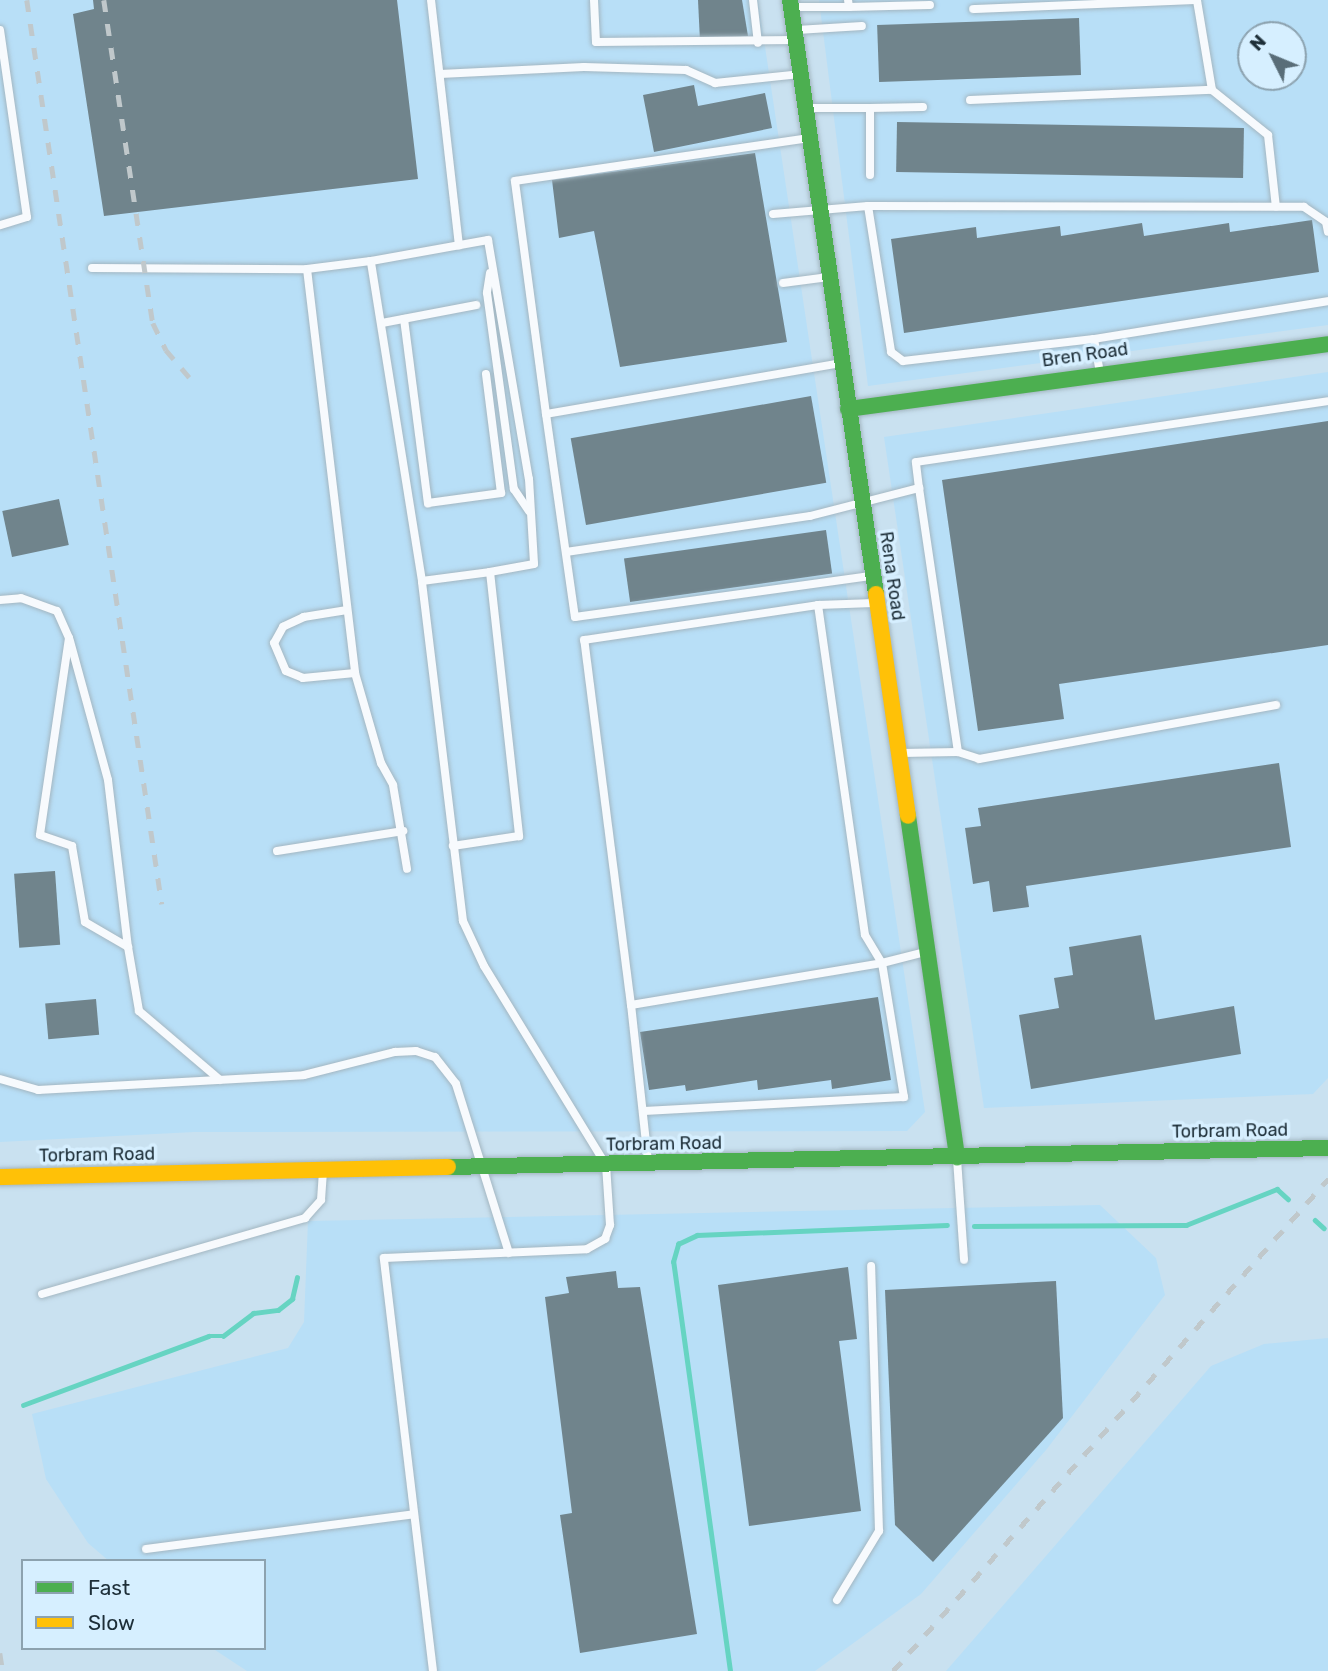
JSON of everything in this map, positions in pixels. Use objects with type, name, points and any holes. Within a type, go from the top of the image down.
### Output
[{"type":"street","name":"Rena Road","points":[[791,4],[957,1157]]},
{"type":"street","name":"Bren Road","points":[[848,409],[1100,372],[1328,344]]},
{"type":"street","name":"Torbram Road","points":[[0,1177],[484,1169],[1328,1148]]},
{"type":"lane","points":[[430,0],[459,245]]},
{"type":"lane","points":[[594,0],[596,42],[758,43],[862,26]]},
{"type":"lane","points":[[753,0],[758,43]]},
{"type":"lane","points":[[973,9],[1197,0],[1212,90]]},
{"type":"lane","points":[[791,4],[930,5]]},
{"type":"lane","points":[[0,30],[27,217],[0,225]]},
{"type":"lane","points":[[440,74],[584,67],[673,69],[686,70],[715,83],[800,75]]},
{"type":"lane","points":[[970,100],[1212,90],[1268,135],[1276,207]]},
{"type":"lane","points":[[804,108],[923,107]]},
{"type":"lane","points":[[870,108],[870,175]]},
{"type":"lane","points":[[809,138],[514,181],[575,617],[872,576]]},
{"type":"lane","points":[[868,206],[891,352],[904,361],[1094,339],[1328,301]]},
{"type":"lane","points":[[772,214],[868,206],[1304,206],[1326,222],[1328,232]]},
{"type":"lane","points":[[92,268],[307,269],[371,261],[488,240],[490,270],[486,293],[514,489],[529,511]]},
{"type":"lane","points":[[371,261],[422,581],[463,921],[474,946],[606,1165],[610,1225],[598,1245],[509,1253],[384,1258],[433,1671]]},
{"type":"lane","points":[[307,269],[355,673],[380,763],[393,785],[403,831],[407,869]]},
{"type":"lane","points":[[422,581],[534,564],[527,465],[498,292],[490,270]]},
{"type":"lane","points":[[783,283],[829,277]]},
{"type":"lane","points":[[382,323],[476,306]]},
{"type":"lane","points":[[404,319],[428,503],[501,493],[486,374]]},
{"type":"lane","points":[[1094,339],[1100,372]]},
{"type":"lane","points":[[546,414],[841,363]]},
{"type":"lane","points":[[958,752],[916,461],[1328,401]]},
{"type":"lane","points":[[566,552],[810,516],[861,500],[919,488]]},
{"type":"lane","points":[[453,846],[519,836],[490,572]]},
{"type":"lane","points":[[0,600],[21,598],[57,611],[69,638],[108,780],[128,947],[139,1011],[220,1080]]},
{"type":"lane","points":[[649,1164],[584,640],[818,605],[876,603]]},
{"type":"lane","points":[[643,1111],[904,1097],[882,963],[865,934],[818,605]]},
{"type":"lane","points":[[347,610],[304,617],[283,627],[274,643],[286,671],[303,678],[355,673]]},
{"type":"lane","points":[[69,638],[40,835],[72,846],[85,922],[128,947]]},
{"type":"lane","points":[[898,753],[958,752],[978,759],[1276,705]]},
{"type":"lane","points":[[277,851],[403,831]]},
{"type":"lane","points":[[631,1005],[882,963],[927,951]]},
{"type":"lane","points":[[0,1079],[38,1090],[304,1076],[395,1052],[416,1051],[435,1057],[456,1084],[509,1253]]},
{"type":"lane","points":[[957,1157],[964,1260]]},
{"type":"lane","points":[[41,1294],[305,1219],[321,1200],[324,1170]]},
{"type":"lane","points":[[837,1600],[879,1531],[872,1266]]},
{"type":"lane","points":[[146,1549],[414,1514]]},
{"type":"shaded area","points":[[0,0],[758,0],[925,1112],[907,1131],[194,1132],[0,1142]]},
{"type":"shaded area","points":[[819,0],[1328,0],[1328,325],[868,386]]},
{"type":"shaded area","points":[[1328,372],[1328,1078],[1313,1094],[984,1108],[884,437]]},
{"type":"shaded area","points":[[1100,1205],[1156,1258],[1165,1295],[1046,1450],[921,1594],[815,1671],[247,1671],[215,1650],[266,1650],[266,1559],[107,1559],[88,1543],[46,1479],[32,1414],[288,1348],[304,1322],[308,1221]]},
{"type":"shaded area","points":[[1328,1338],[1328,1671],[946,1671],[1211,1366],[1264,1344]]},
{"type":"building","points":[[93,0],[397,0],[418,179],[104,216],[73,14],[94,9]]},
{"type":"building","points":[[698,0],[742,0],[748,36],[700,41]]},
{"type":"building","points":[[1079,18],[1081,75],[879,82],[877,25]]},
{"type":"building","points":[[694,85],[698,106],[765,93],[772,128],[654,152],[643,95]]},
{"type":"building","points":[[897,122],[1244,128],[1243,178],[896,172]]},
{"type":"building","points":[[755,153],[787,342],[620,367],[594,231],[559,238],[552,180]]},
{"type":"building","points":[[1312,220],[1319,272],[904,333],[891,239],[976,227],[977,238],[1060,226],[1061,236],[1142,223],[1144,236],[1229,223],[1230,232]]},
{"type":"building","points":[[811,396],[826,483],[586,525],[571,438]]},
{"type":"building","points":[[1328,421],[1328,645],[1059,684],[1064,719],[978,731],[942,480]]},
{"type":"building","points":[[59,499],[69,545],[12,557],[2,511]]},
{"type":"building","points":[[826,530],[832,574],[630,602],[624,558]]},
{"type":"building","points":[[1279,763],[1291,847],[1026,886],[1029,907],[993,912],[989,881],[973,884],[965,828],[981,826],[978,808]]},
{"type":"building","points":[[55,871],[60,945],[19,948],[14,874]]},
{"type":"building","points":[[1141,935],[1155,1020],[1234,1006],[1241,1054],[1031,1089],[1019,1015],[1059,1008],[1054,978],[1073,975],[1069,947]]},
{"type":"building","points":[[878,997],[891,1080],[832,1089],[831,1080],[758,1090],[757,1080],[686,1091],[685,1085],[649,1090],[640,1032]]},
{"type":"building","points":[[96,999],[99,1035],[48,1039],[45,1003]]},
{"type":"building","points":[[848,1267],[857,1339],[839,1341],[861,1511],[749,1526],[718,1285]]},
{"type":"building","points":[[616,1271],[618,1288],[640,1287],[697,1634],[580,1653],[560,1515],[572,1513],[545,1297],[569,1293],[566,1277]]},
{"type":"building","points":[[1056,1281],[1063,1418],[933,1562],[895,1525],[885,1290]]},
{"type":"waterway","points":[[974,1226],[1186,1225],[1277,1189],[1288,1199]]},
{"type":"waterway","points":[[1315,1220],[1324,1228]]},
{"type":"waterway","points":[[730,1671],[673,1262],[678,1244],[697,1235],[947,1225]]},
{"type":"waterway","points":[[23,1405],[209,1336],[223,1336],[253,1313],[278,1310],[292,1299],[297,1278]]},
{"type":"railway","points":[[27,0],[162,904]]},
{"type":"railway","points":[[104,0],[153,323],[166,350],[196,385]]},
{"type":"railway","points":[[893,1671],[1328,1179]]},
{"type":"railway","points":[[0,1653],[3,1671]]},
{"type":"traffic: fast","points":[[790,0],[876,594]]},
{"type":"traffic: fast","points":[[848,409],[1328,344]]},
{"type":"traffic: fast","points":[[908,816],[957,1157]]},
{"type":"traffic: fast","points":[[448,1167],[1328,1148]]},
{"type":"traffic: slow","points":[[876,594],[908,816]]},
{"type":"traffic: slow","points":[[0,1177],[448,1167]]}]
